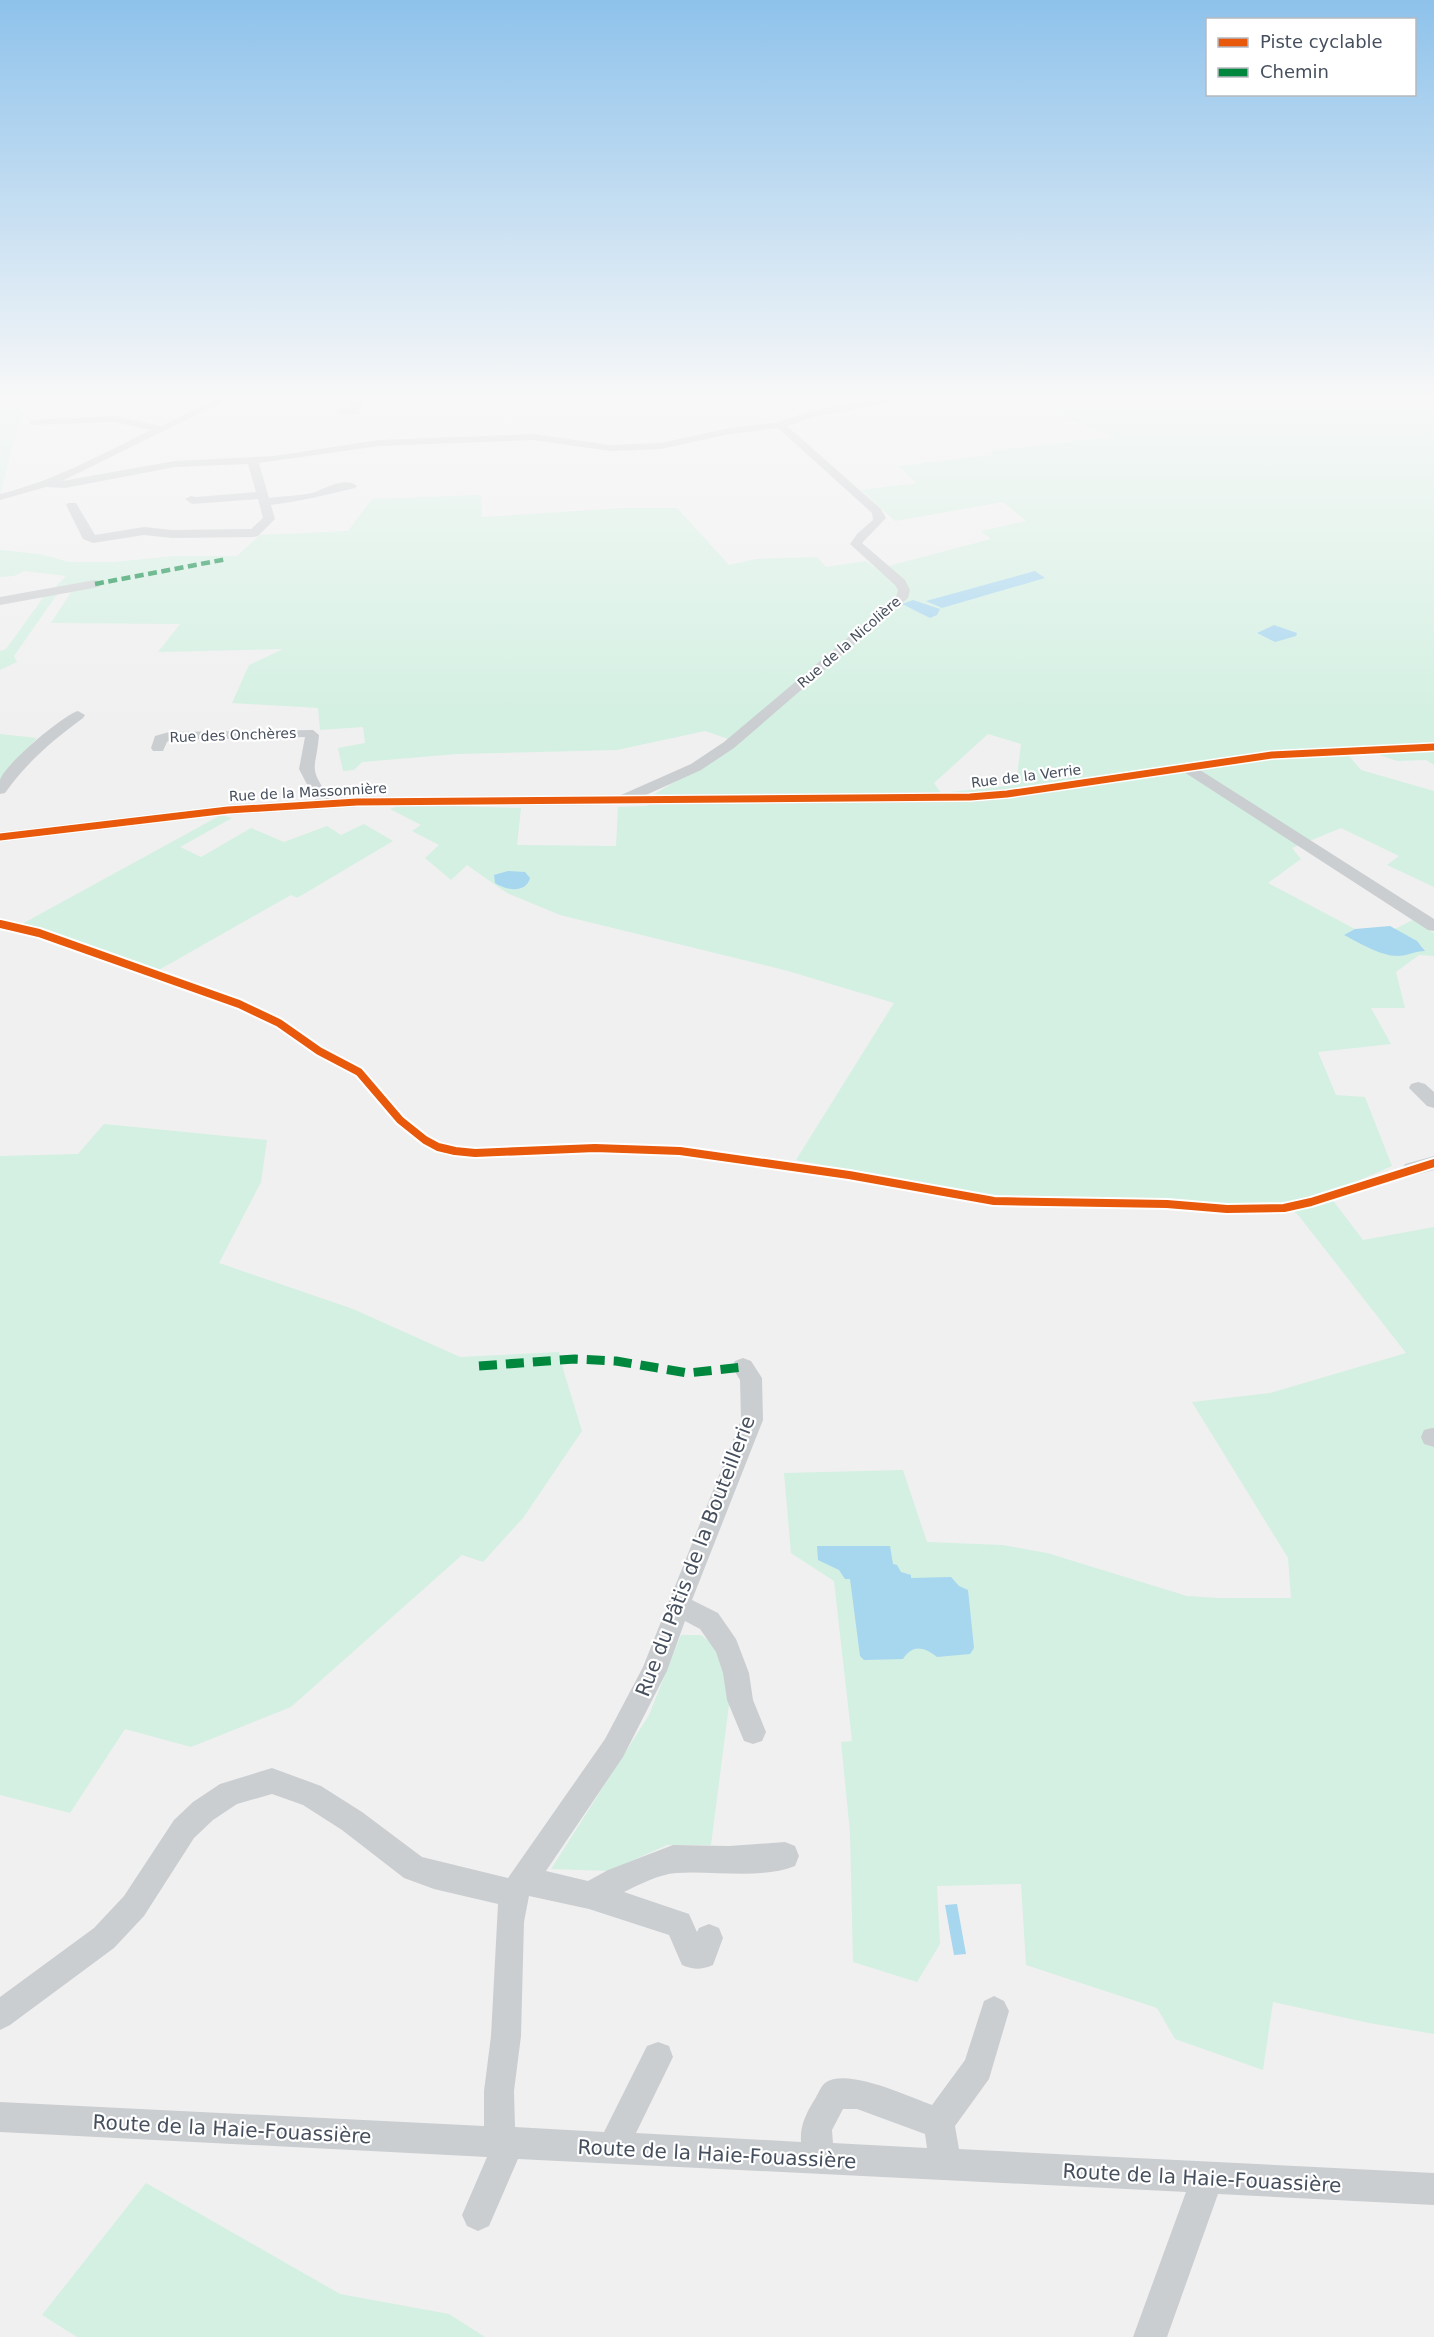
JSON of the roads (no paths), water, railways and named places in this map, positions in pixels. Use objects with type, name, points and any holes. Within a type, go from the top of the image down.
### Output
[{"type":"street","points":[[72,505],[87,536],[93,539],[144,531],[172,534],[254,533],[269,519],[265,504]]},
{"type":"street","name":"Rue de la Nicolière","points":[[619,801],[696,767],[729,745],[902,598],[904,590],[901,583],[856,544],[859,536],[876,525],[880,518],[868,504]]},
{"type":"street","points":[[0,601],[95,584]]},
{"type":"street","points":[[0,790],[15,767],[39,743],[78,715]]},
{"type":"street","name":"Rue des Onchères","points":[[158,748],[160,739],[169,736],[308,733],[312,735],[312,743],[308,751],[307,774],[325,804]]},
{"type":"street","name":"Rue de la Verrie","points":[[619,801],[970,797],[1007,794],[1297,753],[1434,747]]},
{"type":"street","points":[[1187,768],[1434,926]]},
{"type":"street","name":"Rue de la Massonnière","points":[[0,837],[228,810],[325,804],[393,801],[619,801]]},
{"type":"street","points":[[1418,1088],[1434,1102]]},
{"type":"street","points":[[1412,1169],[1434,1163]]},
{"type":"street","name":"Rue du Pâtis de la Bouteillerie","points":[[504,2142],[499,2091],[506,2036],[510,1922],[518,1887],[614,1748],[654,1671],[752,1420],[751,1378],[743,1367]]},
{"type":"street","points":[[678,1605],[709,1621],[727,1647],[736,1673],[740,1700],[753,1732]]},
{"type":"street","points":[[0,2016],[104,1938],[134,1906],[184,1829],[203,1811],[230,1793],[272,1781],[311,1795],[352,1821],[414,1868],[434,1875],[589,1895],[679,1924],[692,1955],[703,1955],[708,1938]]},
{"type":"street","points":[[589,1895],[618,1880],[673,1859],[729,1860],[785,1856]]},
{"type":"street","points":[[946,2166],[939,2123],[978,2068],[994,2011]]},
{"type":"street","points":[[612,2148],[658,2057]]},
{"type":"street","points":[[818,2159],[816,2128],[835,2094],[857,2094],[939,2123]]},
{"type":"street","name":"Route de la Haie-Fouassière","points":[[0,2117],[1434,2189]]},
{"type":"street","points":[[478,2215],[504,2142]]},
{"type":"street","points":[[1150,2337],[1202,2197],[1202,2179]]},
{"type":"water","points":[[1035,571],[1045,578],[942,608],[926,601]]},
{"type":"water","points":[[913,600],[940,609],[937,615],[930,618],[902,604]]},
{"type":"water","points":[[1274,625],[1297,633],[1296,636],[1275,642],[1257,633]]},
{"type":"water","points":[[508,871],[525,872],[530,878],[528,883],[524,887],[515,889],[495,883],[494,875]]},
{"type":"water","points":[[1390,926],[1417,941],[1425,951],[1401,956],[1384,954],[1344,935],[1355,929]]},
{"type":"water","points":[[817,1546],[890,1546],[893,1564],[897,1565],[901,1572],[911,1575],[911,1578],[951,1577],[959,1586],[968,1590],[974,1648],[970,1654],[937,1657],[923,1649],[915,1649],[903,1659],[864,1660],[860,1656],[850,1579],[845,1579],[839,1570],[818,1560]]},
{"type":"water","points":[[957,1904],[966,1954],[954,1955],[945,1905]]}]
